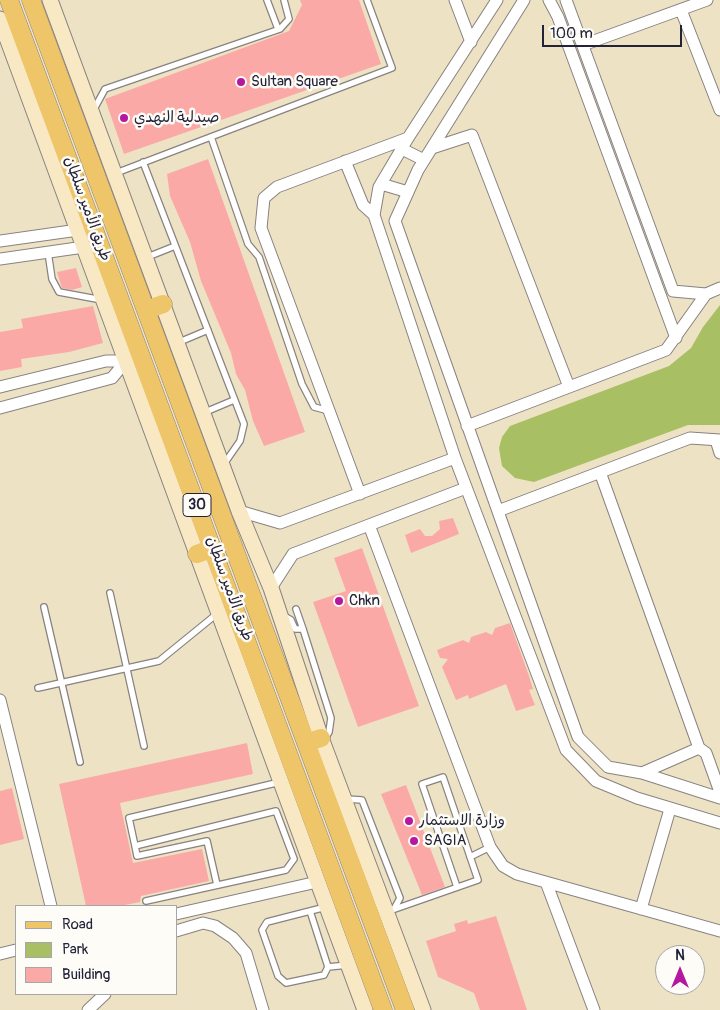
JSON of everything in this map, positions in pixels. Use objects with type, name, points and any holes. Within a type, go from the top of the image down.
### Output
[{"type":"main road","name":"طريق الأمير سلطان","points":[[9,0],[383,1010]]},
{"type":"main road","name":"طريق الأمير سلطان","points":[[31,0],[155,307],[317,741],[405,1010]]},
{"type":"main road","points":[[50,0],[146,258],[155,307],[177,344],[239,511],[271,588],[317,741],[344,799],[392,914],[423,1010]]},
{"type":"main road","points":[[0,19],[365,1010]]},
{"type":"main road","points":[[197,554],[213,548]]},
{"type":"street","points":[[455,0],[471,42]]},
{"type":"street","points":[[497,0],[408,138],[381,184],[374,215],[455,458],[566,750],[596,781],[636,798],[720,823]]},
{"type":"street","points":[[524,0],[424,160],[395,221],[578,737],[608,767],[642,773],[720,798]]},
{"type":"street","points":[[550,0],[562,27],[676,338]]},
{"type":"street","points":[[566,0],[673,291],[706,294],[720,288]]},
{"type":"street","points":[[583,45],[708,0]]},
{"type":"street","points":[[681,10],[720,110]]},
{"type":"street","points":[[432,148],[472,135],[569,387]]},
{"type":"street","points":[[360,494],[261,228],[264,198],[277,187],[408,138]]},
{"type":"street","points":[[402,149],[424,160]]},
{"type":"street","points":[[345,161],[362,205],[374,215]]},
{"type":"street","points":[[381,184],[408,192]]},
{"type":"street","points":[[0,241],[78,230]]},
{"type":"street","points":[[0,260],[84,247]]},
{"type":"street","points":[[468,426],[666,350],[706,294]]},
{"type":"street","points":[[0,387],[106,361],[126,361]]},
{"type":"street","points":[[0,408],[112,378],[126,361]]},
{"type":"street","points":[[498,511],[690,438],[718,440],[720,454]]},
{"type":"street","points":[[239,511],[280,523],[455,458]]},
{"type":"street","points":[[600,472],[699,748],[706,753],[720,792]]},
{"type":"street","points":[[271,588],[293,554],[466,488]]},
{"type":"street","points":[[369,525],[490,847],[503,866],[517,874],[720,931]]},
{"type":"street","points":[[0,700],[50,905]]},
{"type":"street","points":[[642,773],[699,748]]},
{"type":"street","points":[[641,909],[670,809]]},
{"type":"street","points":[[178,914],[317,882]]},
{"type":"street","points":[[546,882],[594,1010]]},
{"type":"street","points":[[178,930],[203,923],[215,926],[233,938],[246,953],[263,1010]]},
{"type":"street","points":[[0,954],[15,950]]},
{"type":"street","points":[[88,1010],[104,995]]},
{"type":"lane","points":[[268,0],[278,29]]},
{"type":"lane","points":[[92,113],[105,89],[278,29],[289,19],[284,0]]},
{"type":"lane","points":[[114,173],[392,68],[367,0]]},
{"type":"lane","points":[[211,137],[248,244],[259,257],[302,384],[314,408],[329,411]]},
{"type":"lane","points":[[143,162],[244,424],[240,441],[222,466]]},
{"type":"lane","points":[[146,258],[175,246]]},
{"type":"lane","points":[[48,252],[52,279],[59,292],[103,300]]},
{"type":"lane","points":[[661,295],[673,291]]},
{"type":"lane","points":[[177,344],[208,330]]},
{"type":"lane","points":[[203,413],[234,400]]},
{"type":"lane","points":[[110,593],[144,746]]},
{"type":"lane","points":[[44,607],[80,762]]},
{"type":"lane","points":[[296,609],[331,718],[329,732],[317,741]]},
{"type":"lane","points":[[38,688],[158,661],[218,613]]},
{"type":"lane","points":[[279,614],[291,620],[295,629],[303,629]]},
{"type":"lane","points":[[392,914],[478,880],[443,777],[422,784],[457,887]]},
{"type":"lane","points":[[207,841],[137,856],[128,818],[280,782]]},
{"type":"lane","points":[[344,799],[362,800],[400,898],[392,914]]},
{"type":"lane","points":[[135,846],[276,811],[294,859],[286,870],[146,901]]},
{"type":"lane","points":[[204,829],[217,885]]},
{"type":"lane","points":[[470,857],[490,847]]},
{"type":"lane","points":[[310,911],[328,967],[324,975],[286,983],[278,976],[262,930],[267,922],[310,911],[326,907]]},
{"type":"lane","points":[[328,967],[348,965]]},
{"type":"green space","points":[[720,305],[720,425],[688,425],[534,482],[515,478],[502,466],[499,448],[502,437],[510,426],[669,366],[691,348],[703,327]]},
{"type":"building","name":"Sultan Square","points":[[300,0],[359,0],[381,64],[124,154],[105,99],[289,31],[302,5]]},
{"type":"building","points":[[208,159],[305,432],[264,446],[253,421],[245,390],[236,374],[231,353],[201,281],[190,242],[170,196],[167,174]]},
{"type":"building","points":[[76,268],[82,287],[72,290],[62,288],[57,272]]},
{"type":"building","points":[[93,306],[103,343],[69,352],[21,359],[22,367],[0,371],[0,332],[23,328],[21,319]]},
{"type":"building","points":[[453,518],[459,534],[411,553],[405,535],[420,529],[425,536],[432,536],[440,529],[439,521]]},
{"type":"building","points":[[362,548],[419,706],[358,727],[313,602],[346,591],[334,558]]},
{"type":"building","points":[[510,623],[533,689],[529,690],[535,705],[516,711],[506,684],[469,699],[468,695],[456,700],[442,667],[448,659],[440,658],[437,650],[463,640],[469,643],[471,637],[486,632],[492,635],[495,628]]},
{"type":"building","points":[[247,743],[253,774],[120,803],[133,863],[202,849],[209,881],[141,896],[140,902],[125,905],[86,905],[59,784]]},
{"type":"building","name":"SAGIA","points":[[406,785],[445,887],[422,895],[381,794]]},
{"type":"building","points":[[12,788],[24,839],[0,845],[0,791]]},
{"type":"building","points":[[496,916],[527,1010],[480,1010],[474,993],[438,977],[426,941],[456,931],[454,924],[467,920],[468,924]]},
{"type":"place","name":"Sultan Square","points":[[241,82]]},
{"type":"place","name":"صيدلية النهدي","points":[[124,118]]},
{"type":"place","name":"Chkn","points":[[339,601]]},
{"type":"place","name":"وزارة الاستثمار","points":[[409,821]]},
{"type":"place","name":"SAGIA","points":[[414,841]]}]
